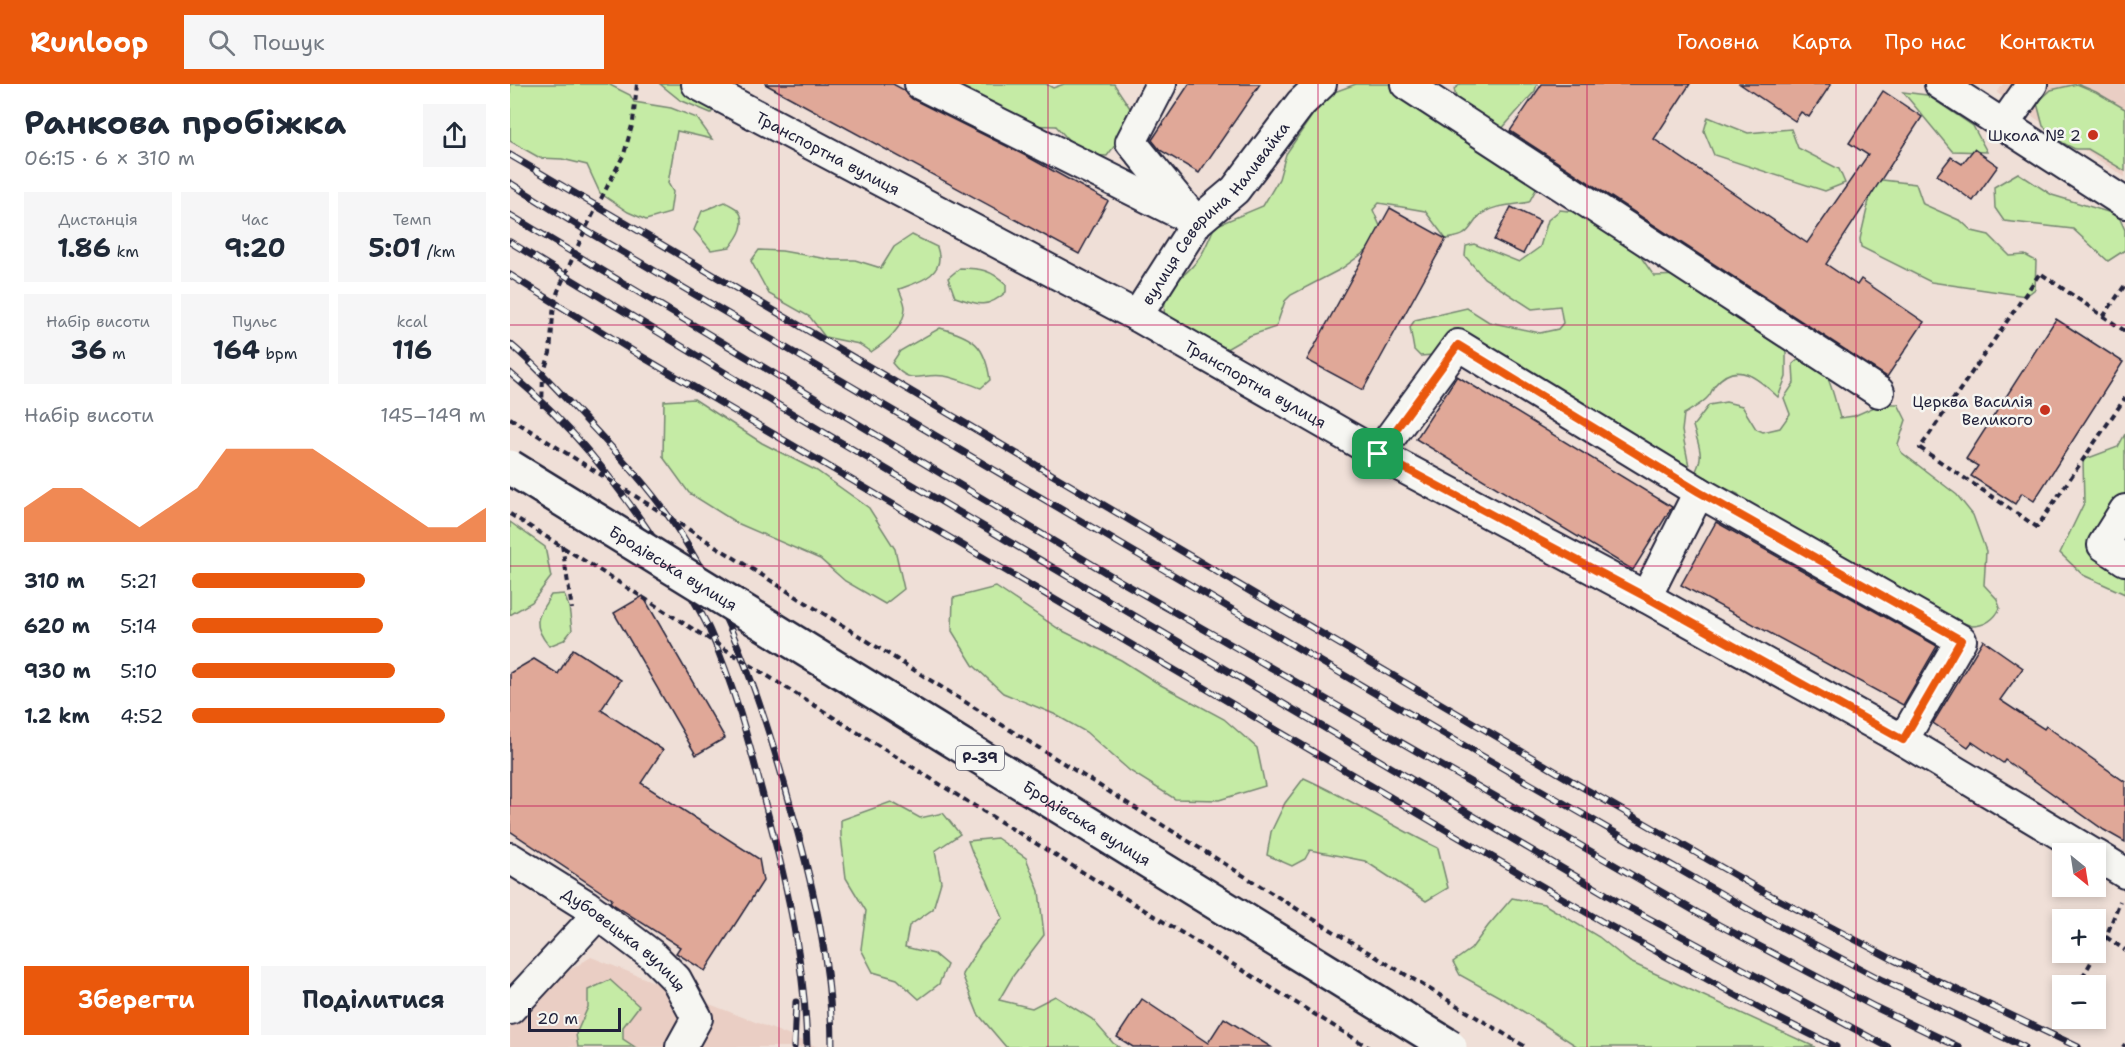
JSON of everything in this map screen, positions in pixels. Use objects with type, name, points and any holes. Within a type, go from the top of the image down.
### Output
[{"type":"main road","name":"Бродівська вулиця","points":[[510,467],[1450,1047]]},
{"type":"street","name":"Транспортна вулиця","points":[[697,84],[1137,316],[1378,454],[1646,597],[1903,740],[2076,843]]},
{"type":"street","points":[[920,84],[1197,222]]},
{"type":"street","points":[[1161,84],[1131,142],[1197,222]]},
{"type":"street","name":"вулиця Северина Наливайка","points":[[1137,316],[1197,222],[1235,190],[1301,103],[1321,84]]},
{"type":"street","points":[[1406,84],[1878,392]]},
{"type":"street","points":[[1940,84],[1978,94],[2004,124],[2125,202]]},
{"type":"street","points":[[2004,124],[2031,84]]},
{"type":"street","points":[[1378,454],[1458,345],[1699,492],[1961,640],[1903,740]]},
{"type":"street","points":[[1646,597],[1699,492]]},
{"type":"street","points":[[2125,510],[2103,545],[2125,560]]},
{"type":"street","name":"Дубовецька вулиця","points":[[510,858],[598,914],[652,955],[676,979],[697,1018],[681,1047]]},
{"type":"street","name":"Транспортна вулиця","points":[[2106,867],[2123,885]]},
{"type":"street","points":[[510,1009],[598,914]]},
{"type":"path","points":[[542,408],[543,375],[550,353],[554,303],[585,230],[624,154],[633,122],[637,84]]},
{"type":"path","points":[[2125,331],[2040,273],[1920,448],[2037,527],[2125,398]]},
{"type":"path","points":[[2103,317],[2125,285]]},
{"type":"path","points":[[510,418],[1308,916],[1526,1047]]},
{"type":"path","points":[[510,514],[965,800],[1368,1047]]},
{"type":"path","points":[[562,545],[572,609]]},
{"type":"path","points":[[2123,885],[2106,937],[2125,950]]},
{"type":"shaded area","name":"Школа № 2","points":[[2003,84],[2125,84],[2125,177],[1997,93]]},
{"type":"shaded area","points":[[591,957],[818,1047],[510,1047],[510,1007]]},
{"type":"green space","points":[[510,84],[608,84],[630,95],[634,102],[671,108],[697,118],[712,139],[677,131],[668,183],[673,192],[670,213],[646,220],[628,212],[600,193],[587,165],[562,159],[540,158],[510,141]]},
{"type":"green space","points":[[660,84],[711,84],[719,103],[711,113],[680,100]]},
{"type":"green space","points":[[950,84],[1046,84],[1053,88],[1064,84],[1114,84],[1130,108],[1125,132],[1107,156],[1082,155],[1056,126],[1010,125]]},
{"type":"green space","points":[[1356,84],[1429,84],[1460,114],[1454,89],[1461,84],[1537,84],[1535,91],[1500,131],[1544,165],[1529,202],[1488,210],[1480,215],[1464,234],[1446,239],[1425,211],[1379,203],[1373,210],[1383,233],[1380,241],[1341,269],[1291,295],[1285,301],[1276,327],[1249,336],[1223,351],[1210,340],[1165,325],[1164,310],[1169,291],[1200,257],[1215,226],[1263,206],[1279,179],[1286,154],[1326,95]]},
{"type":"green space","name":"Школа № 2","points":[[2077,84],[2125,109],[2125,171],[2088,149],[2075,149],[2063,143],[2043,126],[2037,103],[2051,90]]},
{"type":"green space","points":[[1903,92],[1927,95],[1973,126],[1987,152],[1952,151]]},
{"type":"green space","points":[[1708,117],[1748,133],[1791,129],[1798,148],[1839,169],[1845,183],[1825,191],[1714,155],[1704,131]]},
{"type":"green space","points":[[2018,173],[2052,195],[2118,215],[2125,230],[2125,250],[2108,261],[2073,229],[2004,221],[1995,208],[1994,187]]},
{"type":"green space","points":[[1874,179],[1916,184],[1923,204],[1961,221],[1972,231],[1989,235],[2010,256],[2025,255],[2036,261],[2035,289],[2026,296],[1931,282],[1861,247],[1860,239]]},
{"type":"green space","points":[[725,202],[737,209],[741,215],[741,230],[730,247],[711,250],[694,230],[702,211]]},
{"type":"green space","points":[[1560,210],[1593,214],[1634,247],[1654,276],[1684,275],[1786,334],[1786,377],[1778,397],[1748,374],[1740,372],[1723,377],[1706,400],[1684,414],[1682,431],[1689,466],[1669,481],[1447,354],[1420,356],[1414,350],[1410,327],[1415,320],[1467,308],[1489,322],[1540,333],[1558,329],[1563,323],[1560,306],[1532,309],[1484,278],[1465,256],[1466,246],[1474,244],[1519,262],[1540,247],[1548,220]]},
{"type":"green space","points":[[912,235],[937,247],[938,264],[929,276],[899,289],[905,308],[901,322],[888,339],[871,352],[859,344],[825,337],[810,317],[769,294],[751,261],[759,250],[782,251],[833,260],[855,260],[881,268],[894,247]]},
{"type":"green space","points":[[960,268],[979,269],[990,273],[1006,284],[1006,292],[993,301],[982,304],[955,297],[948,278]]},
{"type":"green space","points":[[940,328],[969,339],[981,350],[990,380],[981,388],[944,376],[911,377],[899,371],[892,363],[900,351]]},
{"type":"green space","points":[[1807,352],[1825,373],[1840,418],[1854,416],[1881,404],[1898,404],[1906,420],[1898,444],[1901,452],[1957,495],[1973,515],[1986,551],[1984,585],[1997,599],[2000,608],[1989,621],[1972,626],[1911,604],[1783,532],[1763,510],[1745,503],[1738,494],[1723,487],[1714,489],[1693,477],[1699,463],[1700,452],[1693,426],[1709,405],[1726,402],[1742,406],[1756,429],[1763,432],[1780,428],[1790,414],[1784,398],[1794,383],[1793,364]]},
{"type":"green space","points":[[694,399],[762,443],[817,471],[869,508],[895,549],[904,589],[885,604],[845,581],[820,559],[737,523],[689,493],[663,457],[664,401]]},
{"type":"green space","points":[[2125,434],[2125,594],[2083,575],[2060,553],[2084,503],[2083,460],[2118,447]]},
{"type":"green space","points":[[510,522],[545,547],[551,577],[532,602],[510,615]]},
{"type":"green space","points":[[996,587],[1059,629],[1121,660],[1159,684],[1224,719],[1257,748],[1265,786],[1219,800],[1175,799],[1130,771],[1086,732],[1054,714],[1003,693],[973,665],[952,631],[953,598]]},
{"type":"green space","points":[[564,594],[569,607],[572,630],[564,640],[549,646],[538,626],[539,615],[551,595]]},
{"type":"green space","points":[[1304,778],[1438,848],[1448,888],[1426,901],[1365,861],[1310,850],[1305,859],[1292,866],[1267,855],[1271,832],[1285,803]]},
{"type":"green space","points":[[891,802],[920,818],[943,813],[960,834],[935,851],[941,882],[933,909],[909,926],[905,947],[934,954],[947,965],[939,984],[919,999],[897,979],[873,972],[861,949],[866,911],[846,878],[841,820]]},
{"type":"green space","points":[[997,838],[1026,858],[1039,891],[1044,935],[1013,976],[999,1000],[1032,1008],[1055,996],[1092,1019],[1119,1047],[1006,1047],[978,1014],[962,974],[981,944],[1003,918],[968,841]]},
{"type":"green space","points":[[1512,898],[1544,904],[1599,937],[1630,962],[1815,1047],[1578,1047],[1507,1001],[1460,975],[1453,962],[1471,949]]},
{"type":"green space","points":[[610,980],[639,1006],[623,1027],[623,1039],[635,1047],[578,1047],[576,1034],[588,1007],[588,990]]},
{"type":"building","points":[[765,84],[893,84],[904,90],[912,99],[1028,157],[1108,201],[1079,254]]},
{"type":"building","points":[[1189,84],[1260,84],[1199,173],[1160,150],[1152,140]]},
{"type":"building","points":[[1542,84],[1690,84],[1654,139],[1807,243],[1868,155],[1849,143],[1883,91],[1922,117],[1826,264],[1857,285],[1861,279],[1924,322],[1887,377],[1510,131]]},
{"type":"building","points":[[1740,84],[1831,84],[1809,117],[1801,112],[1795,121]]},
{"type":"building","points":[[1974,149],[1998,166],[1973,201],[1937,175],[1951,157],[1962,164]]},
{"type":"building","points":[[1511,207],[1540,221],[1523,254],[1494,240]]},
{"type":"building","points":[[1390,208],[1446,239],[1363,390],[1307,360]]},
{"type":"building","name":"Церква Василія Великого","points":[[2056,319],[2123,362],[2034,501],[2022,493],[2015,504],[1971,476],[1978,466],[1966,459]]},
{"type":"building","points":[[1457,376],[1672,507],[1633,570],[1416,439]]},
{"type":"building","points":[[1716,522],[1937,646],[1903,705],[1681,585]]},
{"type":"building","points":[[643,596],[725,738],[696,755],[614,613]]},
{"type":"building","points":[[1983,640],[2023,668],[2000,700],[2044,729],[2046,726],[2125,782],[2125,842],[2104,830],[2005,760],[2003,763],[1972,742],[1968,747],[1933,723]]},
{"type":"building","points":[[573,649],[621,680],[601,710],[663,750],[641,783],[759,859],[763,881],[705,971],[676,953],[680,947],[614,905],[610,902],[612,899],[510,831],[510,673],[534,659],[558,674]]},
{"type":"building","points":[[1142,999],[1208,1043],[1224,1018],[1271,1047],[1133,1047],[1117,1037]]},
{"type":"railway","points":[[510,155],[1766,893],[1894,960],[2078,1047]]},
{"type":"railway","points":[[510,183],[585,230],[1475,752],[1753,912],[1882,980],[2024,1047]]},
{"type":"railway","points":[[510,215],[1115,578],[1719,925],[1875,1007],[1959,1047]]},
{"type":"railway","points":[[510,242],[798,417],[1626,906],[1888,1047]]},
{"type":"railway","points":[[510,275],[641,356],[1601,921],[1774,1016],[1836,1047]]},
{"type":"railway","points":[[510,344],[530,361],[610,445],[670,517],[700,566],[733,634],[772,741],[815,900],[829,988],[832,1047]]},
{"type":"railway","points":[[510,373],[553,412],[609,477],[680,578],[709,629],[742,719],[782,869],[799,957],[807,1047]]},
{"type":"railway","points":[[794,1047],[796,1002]]},
{"type":"place","name":"Школа № 2","points":[[2093,135]]},
{"type":"place","name":"Церква Василія Великого","points":[[2045,410]]},
{"type":"route","points":[[1458,345],[1699,492],[1961,640],[1903,740],[1646,597],[1378,454],[1458,345]]}]
